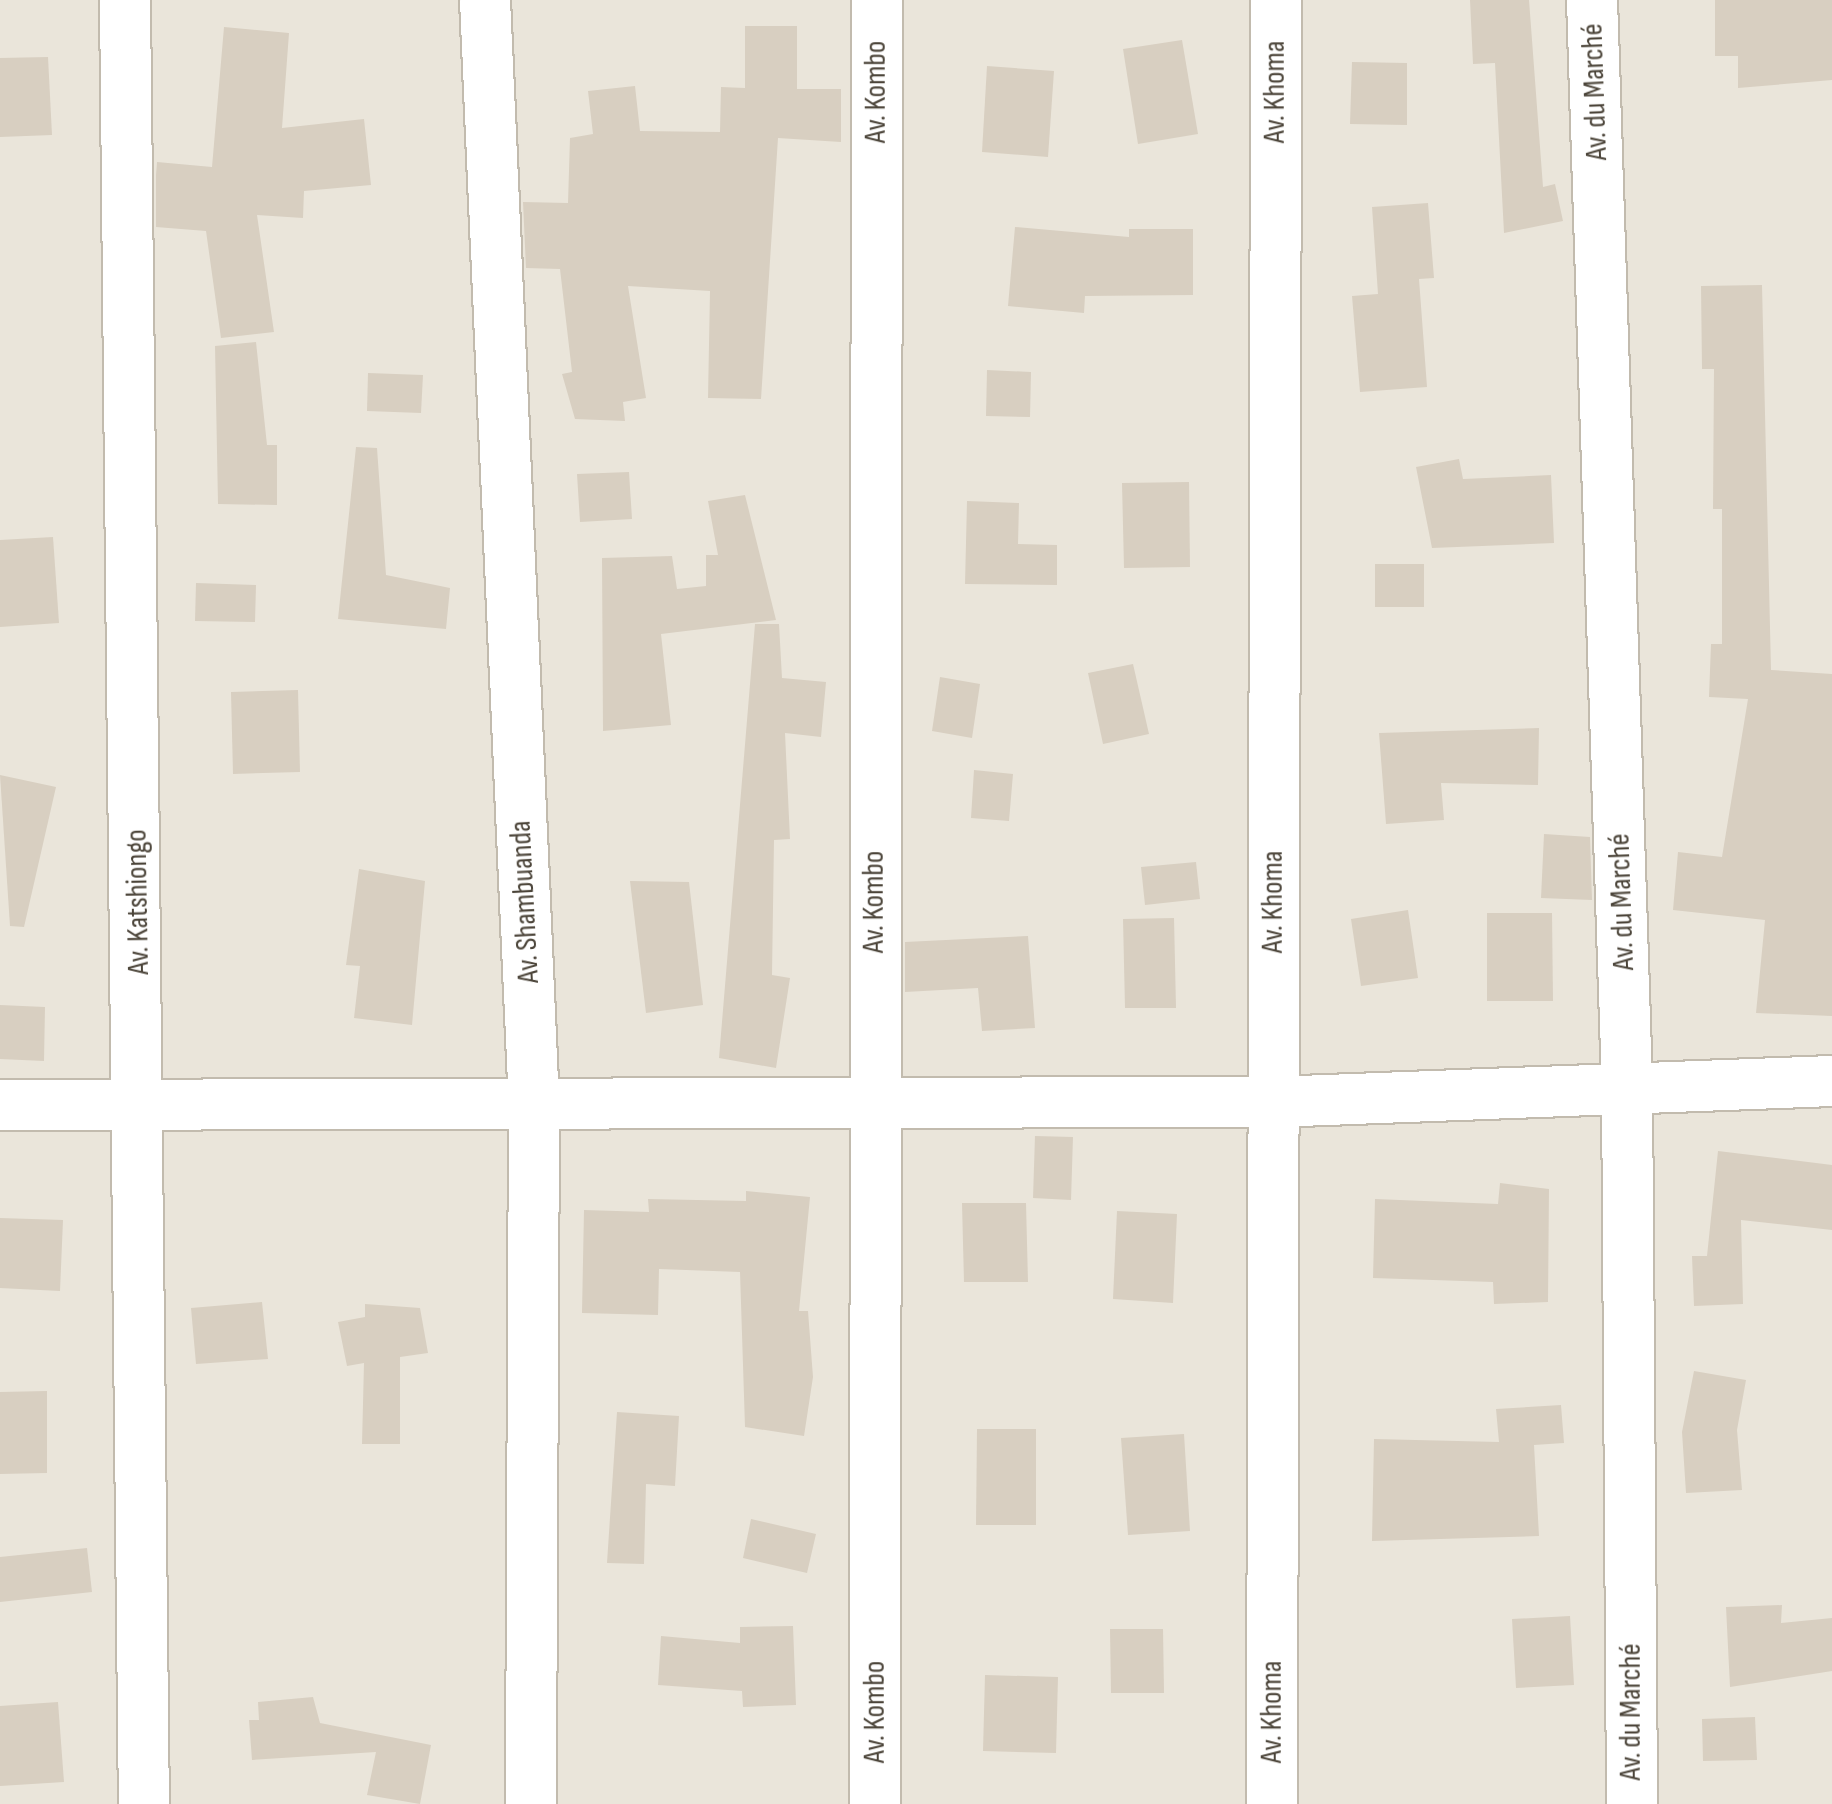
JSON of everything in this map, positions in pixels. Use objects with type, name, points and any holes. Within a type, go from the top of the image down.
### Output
[{"type":"street","name":"Av. Katshiongo","points":[[125,0],[141,1105],[144,1804]]},
{"type":"street","name":"Av. Shambuanda","points":[[486,0],[534,1103],[530,1804]]},
{"type":"street","name":"Av. Kombo","points":[[876,0],[876,1804]]},
{"type":"street","name":"Av. Khoma","points":[[1272,1804],[1276,0]]},
{"type":"street","name":"Av. du Marché","points":[[1592,0],[1628,1084],[1632,1804]]},
{"type":"street","points":[[0,1105],[1273,1102],[1628,1084],[1832,1081]]},
{"type":"shaded area","points":[[0,0],[1832,0],[1832,1804],[0,1804]]},
{"type":"building","points":[[1470,0],[1529,0],[1543,187],[1555,184],[1563,221],[1504,233],[1495,63],[1473,64]]},
{"type":"building","points":[[1715,0],[1832,0],[1832,80],[1738,88],[1738,56],[1715,56]]},
{"type":"building","points":[[745,26],[797,26],[797,89],[841,89],[841,142],[778,138],[761,399],[708,398],[710,291],[628,286],[646,398],[623,402],[625,421],[575,419],[562,374],[572,372],[560,269],[526,268],[523,202],[568,203],[570,138],[593,134],[588,91],[635,86],[640,131],[720,132],[721,87],[745,88]]},
{"type":"building","points":[[224,27],[289,33],[282,128],[364,119],[371,185],[304,191],[303,218],[257,215],[274,332],[221,338],[206,231],[156,227],[156,175],[157,162],[212,167]]},
{"type":"building","points":[[1182,40],[1198,134],[1138,144],[1123,49]]},
{"type":"building","points":[[48,57],[52,135],[0,137],[0,58]]},
{"type":"building","points":[[1352,62],[1407,63],[1407,125],[1350,124]]},
{"type":"building","points":[[987,66],[1054,71],[1048,157],[982,152]]},
{"type":"building","points":[[1428,203],[1434,278],[1419,279],[1427,387],[1360,392],[1352,296],[1378,294],[1372,207]]},
{"type":"building","points":[[1015,227],[1129,237],[1129,229],[1193,229],[1193,295],[1085,296],[1084,313],[1008,306]]},
{"type":"building","points":[[1762,285],[1771,670],[1832,674],[1832,1016],[1756,1013],[1765,920],[1673,910],[1678,852],[1722,857],[1748,699],[1709,697],[1711,644],[1722,644],[1722,509],[1713,509],[1714,369],[1702,369],[1701,286]]},
{"type":"building","points":[[256,342],[267,445],[277,445],[277,505],[218,504],[215,346]]},
{"type":"building","points":[[987,370],[1031,372],[1030,417],[986,416]]},
{"type":"building","points":[[368,373],[423,375],[421,413],[367,411]]},
{"type":"building","points":[[356,447],[377,448],[386,575],[450,588],[446,629],[338,619]]},
{"type":"building","points":[[1459,459],[1463,479],[1551,475],[1554,543],[1432,548],[1416,467]]},
{"type":"building","points":[[629,472],[632,519],[580,522],[577,474]]},
{"type":"building","points":[[1189,482],[1190,567],[1124,568],[1122,483]]},
{"type":"building","points":[[745,495],[776,620],[661,634],[671,725],[603,731],[602,558],[672,556],[677,589],[706,586],[706,555],[718,555],[708,501]]},
{"type":"building","points":[[967,501],[1019,503],[1018,544],[1057,545],[1057,585],[965,584]]},
{"type":"building","points":[[53,537],[59,623],[0,627],[0,540]]},
{"type":"building","points":[[1375,564],[1424,564],[1424,607],[1375,607]]},
{"type":"building","points":[[196,583],[256,585],[255,622],[195,621]]},
{"type":"building","points":[[755,624],[779,624],[782,678],[826,682],[821,737],[785,733],[790,839],[774,840],[772,975],[790,978],[776,1068],[719,1058]]},
{"type":"building","points":[[1133,664],[1149,734],[1103,744],[1088,673]]},
{"type":"building","points":[[940,677],[980,684],[972,738],[932,731]]},
{"type":"building","points":[[298,690],[300,772],[233,774],[231,692]]},
{"type":"building","points":[[1539,728],[1538,785],[1441,783],[1444,820],[1386,824],[1379,733]]},
{"type":"building","points":[[974,770],[1013,774],[1009,821],[971,818]]},
{"type":"building","points":[[0,775],[56,787],[24,927],[10,926]]},
{"type":"building","points":[[1544,834],[1590,837],[1592,900],[1541,898]]},
{"type":"building","points":[[1196,862],[1200,899],[1145,905],[1141,867]]},
{"type":"building","points":[[359,869],[425,881],[412,1025],[354,1018],[360,966],[346,965]]},
{"type":"building","points":[[630,881],[689,882],[703,1005],[646,1013]]},
{"type":"building","points":[[1408,910],[1418,978],[1361,986],[1351,919]]},
{"type":"building","points":[[1487,913],[1552,913],[1553,1001],[1487,1001]]},
{"type":"building","points":[[1174,918],[1176,1008],[1125,1008],[1123,919]]},
{"type":"building","points":[[1028,936],[1035,1028],[982,1031],[978,988],[905,992],[905,942]]},
{"type":"building","points":[[0,1005],[45,1007],[44,1061],[0,1059]]},
{"type":"building","points":[[1035,1136],[1073,1137],[1071,1200],[1033,1198]]},
{"type":"building","points":[[1718,1151],[1832,1165],[1832,1230],[1741,1220],[1743,1304],[1694,1306],[1692,1256],[1707,1256]]},
{"type":"building","points":[[1500,1183],[1549,1189],[1548,1302],[1494,1304],[1493,1282],[1373,1278],[1375,1199],[1498,1204]]},
{"type":"building","points":[[746,1191],[810,1197],[799,1311],[808,1311],[813,1377],[804,1436],[745,1427],[740,1272],[659,1269],[658,1315],[582,1313],[584,1210],[649,1212],[648,1199],[746,1201]]},
{"type":"building","points":[[962,1203],[1026,1203],[1028,1282],[964,1282]]},
{"type":"building","points":[[1117,1211],[1177,1214],[1173,1303],[1113,1299]]},
{"type":"building","points":[[0,1218],[63,1220],[60,1291],[0,1288]]},
{"type":"building","points":[[262,1302],[268,1359],[196,1364],[191,1308]]},
{"type":"building","points":[[365,1304],[420,1308],[428,1353],[400,1357],[400,1444],[362,1444],[364,1363],[347,1366],[338,1322],[365,1317]]},
{"type":"building","points":[[1694,1371],[1746,1380],[1737,1430],[1742,1490],[1686,1493],[1682,1432]]},
{"type":"building","points":[[47,1391],[47,1473],[0,1474],[0,1392]]},
{"type":"building","points":[[1561,1405],[1564,1443],[1534,1445],[1539,1536],[1372,1541],[1374,1439],[1499,1442],[1496,1409]]},
{"type":"building","points":[[617,1412],[679,1416],[675,1486],[646,1484],[644,1564],[607,1563]]},
{"type":"building","points":[[977,1429],[1036,1429],[1036,1525],[976,1525]]},
{"type":"building","points":[[1184,1434],[1190,1531],[1128,1535],[1121,1438]]},
{"type":"building","points":[[751,1519],[816,1534],[807,1573],[743,1558]]},
{"type":"building","points":[[87,1548],[92,1592],[0,1602],[0,1557]]},
{"type":"building","points":[[1782,1605],[1781,1623],[1832,1618],[1832,1671],[1730,1687],[1726,1607]]},
{"type":"building","points":[[1570,1616],[1574,1685],[1516,1688],[1512,1619]]},
{"type":"building","points":[[793,1626],[796,1705],[743,1707],[742,1691],[658,1685],[661,1636],[740,1643],[740,1627]]},
{"type":"building","points":[[1110,1629],[1163,1629],[1164,1693],[1111,1693]]},
{"type":"building","points":[[985,1675],[1058,1677],[1056,1753],[983,1751]]},
{"type":"building","points":[[313,1697],[320,1723],[431,1745],[420,1804],[367,1795],[376,1752],[252,1760],[249,1720],[259,1720],[258,1702]]},
{"type":"building","points":[[58,1702],[64,1782],[0,1786],[0,1706]]},
{"type":"building","points":[[1755,1717],[1757,1760],[1703,1761],[1702,1719]]}]
